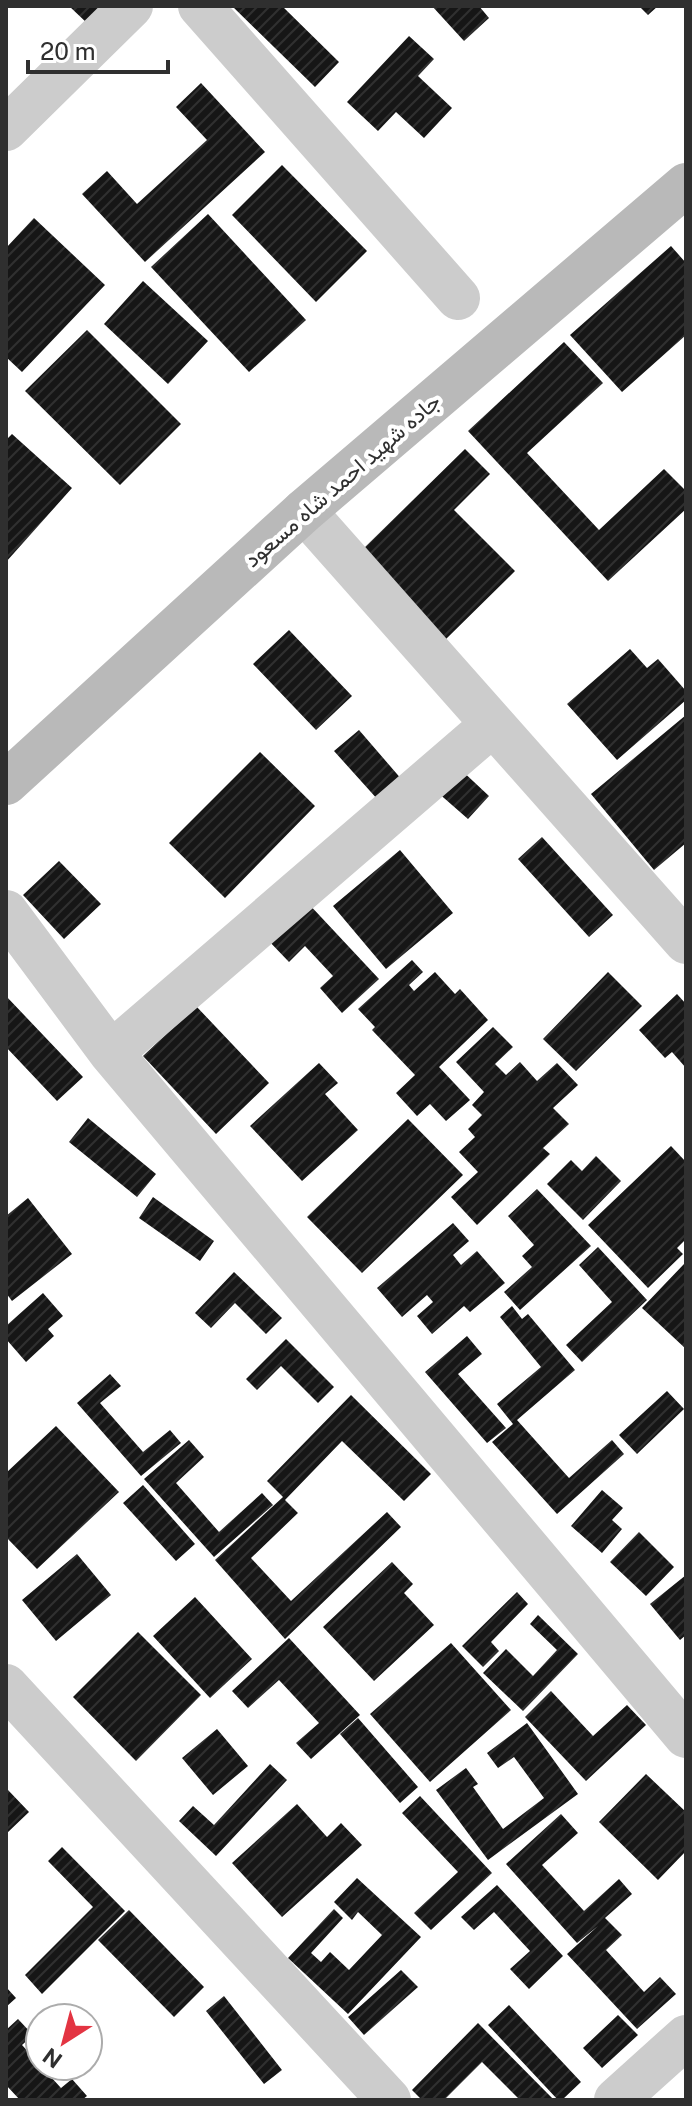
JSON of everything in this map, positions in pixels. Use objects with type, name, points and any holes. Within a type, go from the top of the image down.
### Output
[{"type":"main road","name":"جاده شهيد احمد شاه مسعود","points":[[6,783],[304,511],[685,189]]},
{"type":"street","points":[[6,129],[131,6]]},
{"type":"street","points":[[200,6],[458,298]]},
{"type":"street","points":[[304,511],[686,942]]},
{"type":"street","points":[[111,1053],[492,725]]},
{"type":"street","points":[[6,912],[111,1053],[686,1736]]},
{"type":"street","points":[[6,1686],[389,2100]]},
{"type":"street","points":[[616,2100],[686,2037]]},
{"type":"building","points":[[69,6],[105,6],[88,24]]},
{"type":"building","points":[[232,6],[282,6],[339,62],[315,87]]},
{"type":"building","points":[[432,6],[479,6],[489,18],[464,41]]},
{"type":"building","points":[[639,6],[658,6],[648,15]]},
{"type":"building","points":[[409,36],[434,59],[418,76],[452,108],[424,138],[396,112],[378,131],[347,102]]},
{"type":"building","points":[[201,83],[265,152],[145,262],[82,194],[107,171],[137,204],[207,140],[176,107]]},
{"type":"building","points":[[282,165],[367,251],[316,302],[232,215]]},
{"type":"building","points":[[208,214],[306,320],[249,372],[151,267]]},
{"type":"building","points":[[34,218],[105,285],[22,372],[6,357],[6,248]]},
{"type":"building","points":[[671,246],[686,263],[686,335],[622,392],[570,335]]},
{"type":"building","points":[[143,281],[208,341],[168,384],[104,324]]},
{"type":"building","points":[[87,330],[181,424],[120,485],[25,391]]},
{"type":"building","points":[[564,342],[603,383],[527,453],[599,530],[664,469],[686,491],[686,509],[608,581],[468,431]]},
{"type":"building","points":[[12,434],[72,488],[6,562],[6,440]]},
{"type":"building","points":[[465,449],[490,474],[454,510],[515,571],[445,640],[359,553]]},
{"type":"building","points":[[289,630],[352,696],[316,730],[253,664]]},
{"type":"building","points":[[630,649],[647,668],[658,659],[686,691],[686,700],[617,760],[567,704]]},
{"type":"building","points":[[686,715],[686,843],[654,870],[591,794]]},
{"type":"building","points":[[359,730],[403,781],[379,801],[334,751]]},
{"type":"building","points":[[260,752],[315,806],[225,898],[169,843]]},
{"type":"building","points":[[458,767],[489,796],[468,819],[436,791]]},
{"type":"building","points":[[542,837],[613,915],[589,937],[518,859]]},
{"type":"building","points":[[400,850],[453,913],[386,969],[333,906]]},
{"type":"building","points":[[59,861],[101,904],[64,939],[23,895]]},
{"type":"building","points":[[306,901],[379,979],[342,1013],[320,988],[333,976],[305,946],[289,962],[266,938]]},
{"type":"building","points":[[412,960],[423,972],[409,985],[414,991],[435,972],[455,994],[460,989],[488,1020],[439,1067],[470,1100],[446,1121],[430,1104],[417,1116],[396,1093],[415,1075],[372,1030],[375,1027],[358,1009]]},
{"type":"building","points":[[608,972],[642,1006],[576,1071],[543,1039]]},
{"type":"building","points":[[677,994],[686,1004],[686,1068],[672,1052],[665,1058],[639,1030]]},
{"type":"building","points":[[6,996],[83,1077],[57,1101],[6,1047]]},
{"type":"building","points":[[196,1006],[269,1083],[216,1134],[143,1056]]},
{"type":"building","points":[[493,1027],[513,1047],[495,1064],[506,1075],[520,1062],[537,1081],[557,1063],[578,1085],[553,1108],[569,1124],[543,1148],[550,1154],[477,1225],[451,1197],[478,1172],[459,1152],[475,1137],[468,1129],[482,1115],[472,1105],[484,1092],[456,1062]]},
{"type":"building","points":[[319,1063],[338,1083],[325,1094],[358,1130],[302,1181],[250,1126]]},
{"type":"building","points":[[88,1118],[156,1174],[137,1197],[69,1142]]},
{"type":"building","points":[[408,1119],[463,1175],[362,1273],[307,1217]]},
{"type":"building","points":[[671,1146],[686,1162],[686,1239],[677,1248],[683,1254],[648,1288],[588,1225]]},
{"type":"building","points":[[596,1156],[621,1181],[583,1220],[547,1184],[571,1160],[582,1171]]},
{"type":"building","points":[[537,1189],[591,1246],[520,1310],[504,1292],[532,1267],[522,1256],[534,1245],[508,1216]]},
{"type":"building","points":[[153,1197],[214,1241],[200,1261],[139,1218]]},
{"type":"building","points":[[28,1198],[72,1254],[12,1301],[6,1293],[6,1216]]},
{"type":"building","points":[[453,1223],[469,1241],[453,1255],[461,1265],[477,1251],[505,1283],[470,1312],[464,1306],[432,1334],[417,1316],[433,1302],[427,1295],[402,1317],[377,1288]]},
{"type":"building","points":[[598,1247],[647,1300],[582,1362],[566,1345],[612,1302],[579,1265]]},
{"type":"building","points":[[686,1265],[686,1349],[642,1308]]},
{"type":"building","points":[[234,1272],[282,1318],[266,1334],[235,1303],[211,1328],[195,1313]]},
{"type":"building","points":[[43,1293],[63,1316],[48,1329],[54,1336],[26,1362],[6,1339],[6,1326]]},
{"type":"building","points":[[512,1306],[522,1319],[528,1314],[575,1370],[517,1420],[569,1478],[612,1440],[624,1454],[557,1514],[492,1442],[513,1424],[497,1404],[541,1367],[500,1317]]},
{"type":"building","points":[[467,1336],[482,1354],[458,1374],[506,1428],[487,1443],[425,1372]]},
{"type":"building","points":[[286,1339],[334,1387],[318,1403],[281,1366],[257,1390],[246,1379]]},
{"type":"building","points":[[110,1374],[121,1386],[100,1403],[143,1452],[170,1430],[181,1443],[141,1476],[77,1403]]},
{"type":"building","points":[[667,1391],[684,1409],[637,1454],[619,1435]]},
{"type":"building","points":[[351,1395],[431,1474],[404,1501],[342,1441],[285,1500],[298,1513],[251,1558],[291,1601],[387,1512],[401,1527],[285,1639],[215,1560],[283,1497],[267,1481]]},
{"type":"building","points":[[56,1426],[119,1492],[37,1569],[6,1537],[6,1473]]},
{"type":"building","points":[[189,1440],[204,1457],[176,1483],[219,1532],[262,1493],[273,1505],[214,1557],[144,1479]]},
{"type":"building","points":[[143,1485],[195,1544],[176,1561],[123,1503]]},
{"type":"building","points":[[602,1490],[623,1508],[612,1520],[622,1529],[602,1553],[571,1526]]},
{"type":"building","points":[[639,1532],[674,1567],[646,1596],[610,1562]]},
{"type":"building","points":[[77,1554],[111,1595],[56,1641],[22,1600]]},
{"type":"building","points":[[392,1562],[413,1584],[404,1593],[434,1625],[374,1681],[323,1627]]},
{"type":"building","points":[[686,1575],[686,1635],[680,1640],[650,1604]]},
{"type":"building","points":[[517,1592],[528,1604],[491,1642],[499,1651],[483,1667],[462,1646]]},
{"type":"building","points":[[195,1597],[252,1659],[210,1698],[153,1636]]},
{"type":"building","points":[[538,1615],[578,1654],[523,1711],[483,1673],[506,1649],[533,1676],[557,1650],[530,1624]]},
{"type":"building","points":[[138,1632],[201,1695],[136,1761],[73,1697]]},
{"type":"building","points":[[289,1638],[360,1715],[311,1759],[296,1743],[319,1723],[279,1680],[248,1708],[232,1691]]},
{"type":"building","points":[[451,1643],[511,1710],[430,1782],[370,1714]]},
{"type":"building","points":[[551,1691],[593,1736],[627,1705],[646,1725],[586,1781],[525,1717]]},
{"type":"building","points":[[358,1718],[418,1787],[400,1803],[340,1734]]},
{"type":"building","points":[[527,1723],[578,1794],[488,1860],[436,1790],[466,1768],[478,1784],[473,1787],[503,1829],[544,1798],[514,1757],[498,1768],[487,1753]]},
{"type":"building","points":[[217,1729],[248,1766],[213,1795],[182,1758]]},
{"type":"building","points":[[270,1764],[287,1780],[216,1856],[179,1821],[193,1806],[214,1825]]},
{"type":"building","points":[[646,1774],[686,1812],[686,1851],[658,1880],[599,1822]]},
{"type":"building","points":[[8,1790],[29,1812],[6,1834],[6,1792]]},
{"type":"building","points":[[420,1796],[492,1873],[431,1930],[414,1913],[458,1872],[402,1813]]},
{"type":"building","points":[[297,1804],[327,1837],[341,1823],[362,1845],[282,1917],[232,1863]]},
{"type":"building","points":[[561,1814],[578,1833],[542,1865],[584,1911],[619,1879],[632,1894],[605,1918],[622,1935],[606,1950],[644,1992],[660,1977],[676,1994],[637,2029],[567,1954],[598,1926],[577,1943],[506,1864]]},
{"type":"building","points":[[62,1847],[125,1911],[42,1994],[25,1975],[93,1907],[48,1861]]},
{"type":"building","points":[[357,1878],[421,1937],[348,2014],[288,1958],[334,1909],[343,1918],[311,1953],[321,1962],[330,1952],[349,1970],[382,1935],[358,1912],[352,1920],[334,1902]]},
{"type":"building","points":[[497,1885],[563,1956],[529,1989],[510,1969],[530,1951],[494,1912],[474,1930],[461,1917]]},
{"type":"building","points":[[129,1910],[204,1987],[174,2017],[98,1940]]},
{"type":"building","points":[[401,1970],[418,1987],[364,2035],[348,2017]]},
{"type":"building","points":[[6,1987],[16,1998],[6,2007]]},
{"type":"building","points":[[224,1996],[282,2070],[264,2084],[206,2011]]},
{"type":"building","points":[[509,2005],[581,2082],[562,2100],[558,2100],[488,2025]]},
{"type":"building","points":[[618,2015],[638,2035],[602,2068],[583,2048]]},
{"type":"building","points":[[18,2019],[24,2025],[24,2082],[56,2082],[61,2088],[68,2082],[75,2082],[87,2096],[82,2100],[20,2100],[6,2085],[6,2030]]},
{"type":"building","points":[[478,2023],[554,2100],[520,2100],[482,2062],[444,2100],[422,2100],[412,2090]]}]
